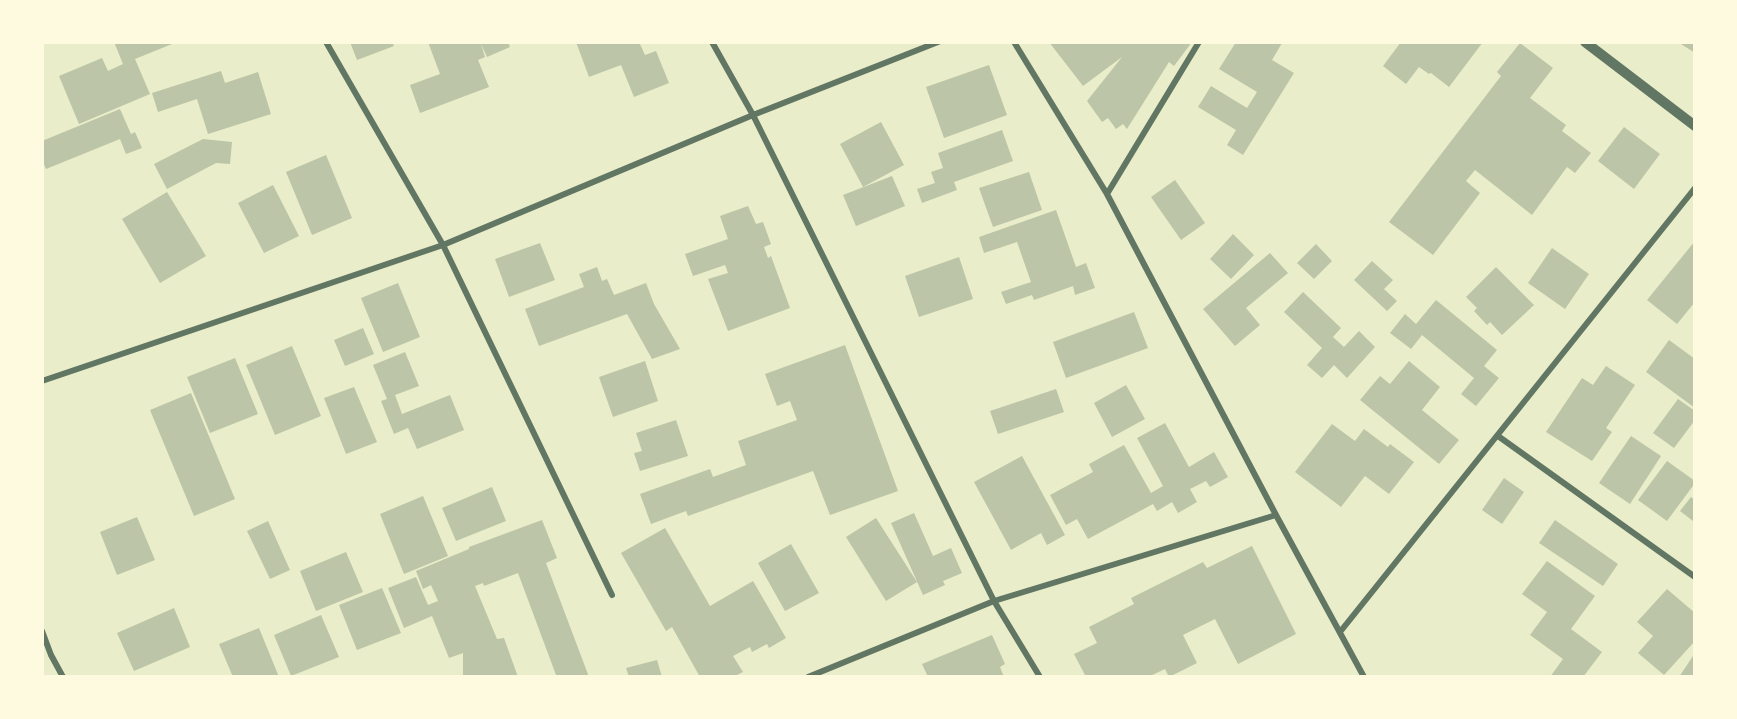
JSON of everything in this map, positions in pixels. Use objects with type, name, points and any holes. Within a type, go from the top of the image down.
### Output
[{"type":"street","points":[[326,42],[443,245],[612,595]]},
{"type":"street","points":[[712,42],[753,115],[994,601],[1040,677]]},
{"type":"street","points":[[42,381],[443,245],[753,115],[938,42]]},
{"type":"street","points":[[1014,42],[1107,194],[1364,677]]},
{"type":"street","points":[[1107,194],[1199,42]]},
{"type":"street","points":[[1585,42],[1695,126]]},
{"type":"street","points":[[1340,632],[1695,188]]},
{"type":"street","points":[[1498,436],[1695,577]]},
{"type":"street","points":[[808,677],[994,601],[1276,515]]},
{"type":"street","points":[[42,631],[51,656],[63,677]]},
{"type":"building","points":[[114,42],[177,42],[135,59],[150,94],[79,124],[59,76],[102,58],[108,71],[123,64]]},
{"type":"building","points":[[350,42],[392,42],[394,46],[357,60]]},
{"type":"building","points":[[428,42],[508,42],[510,47],[487,57],[481,44],[485,57],[478,60],[489,87],[420,113],[410,85],[440,74]]},
{"type":"building","points":[[576,42],[639,42],[645,55],[656,51],[669,83],[634,97],[621,65],[589,77]]},
{"type":"building","points":[[1049,42],[1192,42],[1174,66],[1169,62],[1127,129],[1123,124],[1116,129],[1108,118],[1102,122],[1087,101],[1122,57],[1083,86]]},
{"type":"building","points":[[1236,42],[1281,42],[1272,60],[1294,73],[1243,155],[1227,145],[1236,130],[1198,107],[1211,86],[1247,108],[1257,92],[1219,69]]},
{"type":"building","points":[[1401,42],[1483,42],[1449,87],[1419,67],[1406,84],[1383,66]]},
{"type":"building","points":[[1678,42],[1695,42],[1695,53]]},
{"type":"building","points":[[1520,43],[1553,68],[1530,98],[1566,125],[1562,131],[1591,153],[1575,173],[1567,167],[1532,215],[1475,170],[1466,181],[1480,193],[1433,255],[1389,222],[1501,76],[1497,72]]},
{"type":"building","points":[[989,65],[1007,115],[944,138],[926,87]]},
{"type":"building","points":[[221,71],[225,83],[258,72],[271,114],[208,134],[197,99],[158,112],[152,93]]},
{"type":"building","points":[[120,109],[131,134],[135,132],[142,148],[126,154],[120,139],[46,169],[42,160],[42,141]]},
{"type":"building","points":[[881,122],[904,165],[863,187],[840,144]]},
{"type":"building","points":[[1624,127],[1660,154],[1634,189],[1598,161]]},
{"type":"building","points":[[1002,130],[1013,161],[954,182],[957,190],[922,203],[917,189],[935,183],[931,172],[943,168],[938,153]]},
{"type":"building","points":[[203,139],[232,142],[230,164],[216,163],[167,189],[154,164]]},
{"type":"building","points":[[326,155],[352,218],[312,235],[286,172]]},
{"type":"building","points":[[1029,172],[1042,210],[993,227],[979,188]]},
{"type":"building","points":[[892,176],[905,206],[856,226],[843,195]]},
{"type":"building","points":[[1175,180],[1205,223],[1181,240],[1151,197]]},
{"type":"building","points":[[273,185],[299,236],[264,253],[238,203]]},
{"type":"building","points":[[167,192],[206,256],[160,283],[122,219]]},
{"type":"building","points":[[748,206],[756,224],[763,222],[771,244],[764,247],[768,258],[771,256],[790,308],[728,331],[708,279],[728,273],[725,265],[693,276],[685,254],[728,239],[720,216]]},
{"type":"building","points":[[1056,210],[1076,267],[1086,263],[1095,288],[1075,295],[1073,286],[1034,300],[1032,295],[1006,304],[1001,292],[1031,282],[1017,242],[984,253],[979,237]]},
{"type":"building","points":[[1233,234],[1254,255],[1231,279],[1210,259]]},
{"type":"building","points":[[1695,241],[1695,302],[1677,324],[1647,300]]},
{"type":"building","points":[[540,243],[555,280],[509,297],[495,259]]},
{"type":"building","points":[[1316,244],[1332,261],[1314,279],[1297,263]]},
{"type":"building","points":[[1552,248],[1589,274],[1565,309],[1528,283]]},
{"type":"building","points":[[1270,253],[1288,273],[1246,308],[1260,325],[1235,346],[1203,309]]},
{"type":"building","points":[[959,257],[973,299],[919,317],[905,276]]},
{"type":"building","points":[[1372,261],[1393,280],[1384,289],[1397,301],[1387,311],[1354,280]]},
{"type":"building","points":[[597,267],[602,281],[607,279],[614,295],[646,283],[654,304],[680,349],[652,359],[627,314],[539,346],[525,309],[584,287],[579,274]]},
{"type":"building","points":[[1496,267],[1534,305],[1502,335],[1490,322],[1487,325],[1474,311],[1477,308],[1466,297]]},
{"type":"building","points":[[398,283],[420,337],[383,352],[361,298]]},
{"type":"building","points":[[1303,292],[1341,328],[1333,337],[1344,347],[1359,331],[1375,347],[1347,378],[1334,365],[1322,378],[1307,365],[1322,348],[1284,312]]},
{"type":"building","points":[[1436,300],[1497,350],[1484,366],[1499,378],[1476,406],[1461,394],[1474,378],[1422,335],[1411,349],[1390,333],[1405,314],[1416,324]]},
{"type":"building","points":[[1134,312],[1148,348],[1066,378],[1053,342]]},
{"type":"building","points":[[363,328],[374,354],[345,366],[334,340]]},
{"type":"building","points":[[1669,340],[1695,359],[1695,408],[1646,372]]},
{"type":"building","points":[[845,345],[898,491],[830,515],[813,471],[688,516],[686,511],[651,524],[640,494],[710,469],[713,477],[746,465],[738,441],[797,420],[790,401],[777,406],[765,374]]},
{"type":"building","points":[[292,346],[321,416],[275,435],[246,365]]},
{"type":"building","points":[[405,352],[419,386],[395,395],[402,414],[450,395],[464,430],[417,449],[408,428],[394,434],[381,401],[387,399],[373,365]]},
{"type":"building","points":[[235,358],[258,414],[210,433],[187,377]]},
{"type":"building","points":[[645,361],[658,401],[613,417],[599,377]]},
{"type":"building","points":[[1409,361],[1440,387],[1422,410],[1459,440],[1439,464],[1360,400],[1380,376],[1390,384]]},
{"type":"building","points":[[1606,366],[1635,385],[1606,428],[1612,432],[1592,461],[1546,432],[1582,378],[1593,385]]},
{"type":"building","points":[[1126,385],[1145,419],[1112,437],[1094,403]]},
{"type":"building","points":[[354,387],[377,442],[346,454],[324,398]]},
{"type":"building","points":[[1056,389],[1064,412],[998,434],[990,411]]},
{"type":"building","points":[[191,393],[235,499],[194,516],[150,410]]},
{"type":"building","points":[[1678,399],[1695,411],[1695,420],[1674,448],[1653,433]]},
{"type":"building","points":[[676,420],[688,456],[640,471],[634,453],[642,451],[636,433]]},
{"type":"building","points":[[1165,423],[1189,467],[1214,452],[1228,477],[1210,487],[1206,481],[1190,489],[1197,502],[1178,513],[1172,502],[1157,511],[1153,504],[1088,539],[1077,519],[1066,525],[1050,495],[1093,472],[1089,464],[1124,445],[1151,493],[1163,486],[1137,438]]},
{"type":"building","points":[[1332,424],[1355,441],[1364,429],[1388,447],[1390,444],[1414,462],[1389,494],[1365,476],[1341,507],[1295,472]]},
{"type":"building","points":[[1631,436],[1661,456],[1630,504],[1599,483]]},
{"type":"building","points":[[1022,456],[1065,535],[1047,545],[1041,533],[1011,550],[974,482]]},
{"type":"building","points":[[1667,461],[1695,483],[1667,521],[1638,500]]},
{"type":"building","points":[[1504,478],[1524,492],[1502,524],[1482,510]]},
{"type":"building","points":[[492,487],[506,521],[456,541],[442,508]]},
{"type":"building","points":[[423,496],[448,556],[404,574],[380,514]]},
{"type":"building","points":[[1691,497],[1695,500],[1693,521],[1680,511]]},
{"type":"building","points":[[914,513],[933,556],[951,548],[962,573],[943,581],[945,585],[923,595],[891,523]]},
{"type":"building","points":[[137,517],[155,560],[117,575],[100,532]]},
{"type":"building","points":[[876,518],[917,582],[886,601],[846,537]]},
{"type":"building","points":[[542,520],[557,558],[546,563],[589,677],[552,677],[556,675],[518,573],[484,586],[483,583],[475,586],[497,639],[504,638],[518,677],[463,677],[463,653],[449,658],[432,616],[404,628],[388,588],[416,577],[428,605],[438,601],[431,585],[423,589],[416,571],[469,549],[469,547]]},
{"type":"building","points":[[1555,520],[1618,564],[1603,586],[1539,543]]},
{"type":"building","points":[[268,521],[290,570],[270,579],[247,531]]},
{"type":"building","points":[[665,528],[710,606],[753,581],[786,638],[769,648],[767,644],[752,652],[750,647],[733,656],[743,672],[733,677],[700,677],[672,627],[666,631],[621,553]]},
{"type":"building","points":[[791,544],[819,593],[785,611],[758,563]]},
{"type":"building","points":[[1252,546],[1296,634],[1238,664],[1215,619],[1183,635],[1197,663],[1169,677],[1165,669],[1148,677],[1086,677],[1074,654],[1097,643],[1089,627],[1134,604],[1131,598],[1203,562],[1207,568]]},
{"type":"building","points":[[346,552],[363,592],[316,611],[300,571]]},
{"type":"building","points":[[1547,561],[1595,596],[1571,629],[1602,652],[1583,677],[1550,677],[1563,659],[1530,635],[1547,612],[1522,594]]},
{"type":"building","points":[[382,588],[401,633],[357,650],[339,605]]},
{"type":"building","points":[[1667,589],[1695,613],[1695,641],[1664,675],[1638,653],[1653,636],[1637,622]]},
{"type":"building","points":[[174,608],[190,647],[134,671],[117,633]]},
{"type":"building","points":[[321,615],[339,657],[291,676],[274,635]]},
{"type":"building","points":[[259,628],[279,677],[233,677],[219,644]]},
{"type":"building","points":[[992,635],[1005,664],[1000,667],[1004,677],[928,677],[922,664]]},
{"type":"building","points":[[1695,653],[1695,677],[1679,677]]},
{"type":"building","points":[[657,660],[662,677],[629,677],[626,668]]}]
